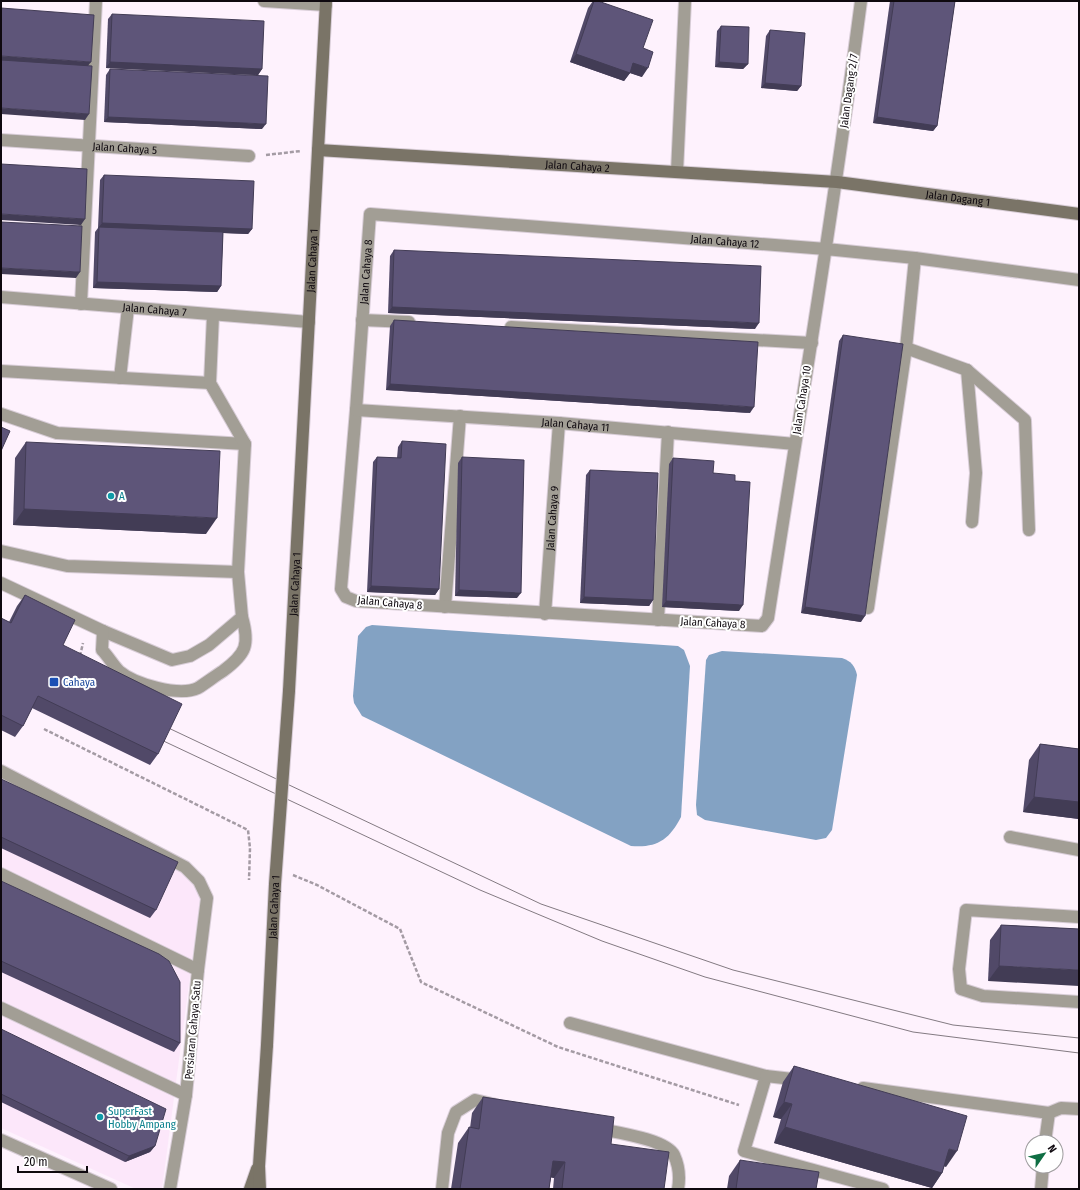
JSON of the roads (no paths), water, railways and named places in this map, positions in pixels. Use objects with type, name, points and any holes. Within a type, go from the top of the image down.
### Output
[{"type":"street","points":[[82,304],[96,1]]},
{"type":"street","points":[[264,1],[326,3]]},
{"type":"street","points":[[677,172],[685,1]]},
{"type":"street","name":"Jalan Dagang 2/7","points":[[837,182],[861,1]]},
{"type":"street","name":"Jalan Cahaya 1","points":[[260,1189],[259,1166],[275,884],[289,691],[326,3]]},
{"type":"street","name":"Jalan Cahaya 5","points":[[1,140],[249,156]]},
{"type":"street","name":"Jalan Cahaya 2","points":[[318,150],[837,182]]},
{"type":"street","name":"Jalan Dagang 1","points":[[837,182],[1079,214]]},
{"type":"street","name":"Jalan Cahaya 10","points":[[768,618],[837,182]]},
{"type":"street","name":"Jalan Cahaya 12","points":[[370,214],[826,249],[915,258],[1079,280]]},
{"type":"street","name":"Jalan Cahaya 8","points":[[370,214],[341,589],[346,597],[356,601],[545,614],[762,626],[768,618]]},
{"type":"street","points":[[868,608],[906,348],[915,258]]},
{"type":"street","name":"Jalan Cahaya 7","points":[[1,297],[309,322]]},
{"type":"street","points":[[120,378],[128,308]]},
{"type":"street","points":[[103,631],[102,650],[120,671],[135,680],[165,689],[184,690],[196,688],[236,661],[246,646],[246,632],[242,617],[238,572],[244,444],[210,382],[212,315]]},
{"type":"street","points":[[362,320],[417,322]]},
{"type":"street","points":[[496,326],[812,343]]},
{"type":"street","points":[[906,348],[967,370],[1025,420],[1029,530]]},
{"type":"street","points":[[967,370],[976,473],[972,522]]},
{"type":"street","points":[[1,371],[210,382]]},
{"type":"street","name":"Jalan Cahaya 11","points":[[356,410],[559,423],[795,444]]},
{"type":"street","points":[[1,414],[57,434],[244,444]]},
{"type":"street","points":[[445,607],[460,416]]},
{"type":"street","name":"Jalan Cahaya 9","points":[[545,614],[559,423]]},
{"type":"street","points":[[658,620],[668,432]]},
{"type":"street","points":[[1,551],[67,566],[238,572]]},
{"type":"street","points":[[1,583],[103,631],[172,660],[190,656],[209,645],[242,617]]},
{"type":"street","points":[[1,771],[185,867],[199,881],[207,898],[198,970]]},
{"type":"street","points":[[1010,837],[1079,850]]},
{"type":"street","name":"Persiaran Cahaya Satu","points":[[1,874],[198,970],[186,1095],[170,1189]]},
{"type":"street","points":[[1079,918],[966,910],[959,969],[961,989],[983,996],[1079,1002]]},
{"type":"street","points":[[1,1008],[186,1095]]},
{"type":"street","points":[[570,1023],[766,1076],[814,1082]]},
{"type":"street","points":[[766,1076],[744,1151],[883,1189]]},
{"type":"street","points":[[853,1087],[1049,1113],[1061,1108],[1079,1110]]},
{"type":"street","points":[[442,1189],[448,1133],[456,1112],[475,1100],[505,1107]]},
{"type":"street","points":[[1046,1134],[1049,1113]]},
{"type":"street","points":[[581,1124],[657,1142],[674,1154],[680,1178],[678,1189]]},
{"type":"street","points":[[1,1140],[112,1189]]},
{"type":"street","name":"Jalan Cahaya 1","points":[[250,1189],[259,1166]]},
{"type":"street","points":[[1041,1189],[1042,1174]]},
{"type":"water","points":[[372,625],[678,646],[684,650],[690,666],[681,817],[672,832],[667,837],[655,844],[648,846],[631,846],[362,716],[354,703],[353,696],[358,636],[366,627]]},
{"type":"water","points":[[722,651],[842,658],[854,666],[857,675],[832,830],[826,838],[816,840],[705,820],[697,815],[696,805],[706,660],[709,655]]},
{"type":"tram line","points":[[160,724],[541,904],[733,970],[953,1025],[1079,1038]]},
{"type":"tram line","points":[[155,737],[480,890],[602,941],[705,977],[913,1032],[1079,1053]]},
{"type":"place","name":"A","points":[[111,496]]},
{"type":"place","name":"Cahaya","points":[[54,682]]},
{"type":"place","name":"SuperFast Hobby Ampang","points":[[100,1117]]}]
